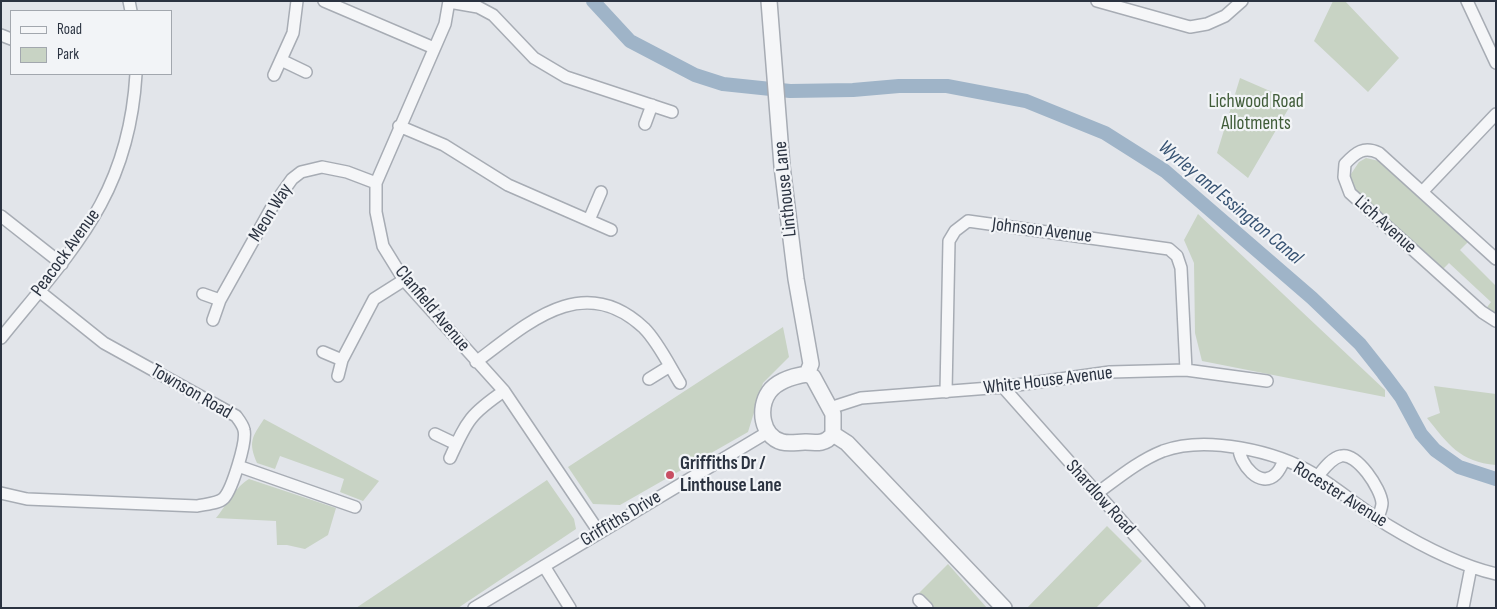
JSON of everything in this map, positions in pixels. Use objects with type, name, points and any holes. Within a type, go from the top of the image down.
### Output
[{"type":"street","points":[[274,75],[292,33],[297,1]]},
{"type":"street","points":[[324,1],[434,48]]},
{"type":"street","name":"Linthouse Lane","points":[[769,1],[782,166],[796,279],[811,364],[807,374]]},
{"type":"street","points":[[1097,1],[1190,27],[1207,24],[1225,16],[1242,1]]},
{"type":"street","points":[[1467,1],[1496,63]]},
{"type":"street","points":[[449,2],[478,7],[492,16],[534,58],[566,77],[672,112]]},
{"type":"street","name":"Clanfield Avenue","points":[[449,2],[445,24],[399,126],[376,183],[376,212],[383,246],[404,280],[504,391],[599,532]]},
{"type":"street","points":[[280,60],[306,72]]},
{"type":"street","name":"Peacock Avenue","points":[[1,338],[62,264],[90,225],[116,172],[130,127],[136,75]]},
{"type":"street","points":[[645,124],[652,105]]},
{"type":"street","points":[[1423,191],[1496,114]]},
{"type":"street","points":[[399,126],[444,145],[508,185],[611,230]]},
{"type":"street","name":"Lich Avenue","points":[[1496,259],[1423,191],[1379,154],[1370,149],[1360,150],[1345,164],[1344,177],[1350,193],[1482,312],[1496,321]]},
{"type":"street","name":"Meon Way","points":[[213,320],[220,300],[272,207],[292,179],[301,172],[322,167],[348,172],[376,183]]},
{"type":"street","points":[[589,220],[601,192]]},
{"type":"street","points":[[1,216],[62,264]]},
{"type":"street","name":"Johnson Avenue","points":[[946,392],[949,241],[955,231],[968,221],[1169,249],[1177,256],[1180,268],[1186,370]]},
{"type":"street","points":[[338,376],[342,360],[374,299],[404,280]]},
{"type":"street","name":"Townson Road","points":[[1,493],[28,499],[197,506],[214,503],[224,498],[238,466],[245,436],[244,428],[236,416],[104,343],[39,291]]},
{"type":"street","points":[[203,294],[220,300]]},
{"type":"street","points":[[476,362],[524,325],[554,308],[595,302],[612,306],[645,329],[680,383]]},
{"type":"street","points":[[323,352],[342,360]]},
{"type":"street","points":[[649,378],[670,366]]},
{"type":"street","name":"White House Avenue","points":[[830,408],[861,398],[1003,387],[1110,372],[1186,370],[1267,381]]},
{"type":"street","points":[[807,374],[813,377],[830,408],[835,426],[833,434],[823,443],[787,442],[777,439],[768,432],[763,420],[765,401],[769,392],[791,378],[807,374]]},
{"type":"street","name":"Shardlow Road","points":[[1003,387],[1199,608]]},
{"type":"street","points":[[450,458],[465,424],[480,407],[504,391]]},
{"type":"street","name":"Griffiths Drive","points":[[474,608],[768,432]]},
{"type":"street","points":[[435,434],[456,444]]},
{"type":"street","points":[[833,434],[848,443],[1004,608]]},
{"type":"street","name":"Rocester Avenue","points":[[1096,494],[1140,462],[1164,451],[1207,445],[1239,448],[1284,460],[1317,477],[1378,518],[1431,549],[1470,567],[1496,574]]},
{"type":"street","points":[[1239,448],[1239,458],[1248,470],[1258,477],[1267,479],[1276,474],[1284,460]]},
{"type":"street","points":[[1317,477],[1331,462],[1340,456],[1348,456],[1358,463],[1376,485],[1382,505],[1378,518]]},
{"type":"street","points":[[238,466],[355,507]]},
{"type":"street","points":[[544,566],[570,608]]},
{"type":"street","points":[[1463,608],[1470,567]]},
{"type":"green space","points":[[1333,1],[1345,1],[1399,58],[1368,92],[1314,41]]},
{"type":"green space","name":"Lichwood Road Allotments","points":[[1240,78],[1293,101],[1248,178],[1217,153]]},
{"type":"green space","points":[[1366,158],[1379,161],[1468,242],[1460,250],[1496,286],[1496,316],[1485,310],[1491,302],[1449,263],[1442,270],[1351,188],[1349,177],[1359,162]]},
{"type":"green space","points":[[1198,214],[1385,390],[1385,397],[1202,361],[1195,333],[1194,263],[1184,240]]},
{"type":"green space","points":[[783,327],[789,357],[763,383],[748,432],[620,505],[593,504],[568,467]]},
{"type":"green space","points":[[1434,386],[1496,394],[1496,465],[1464,456],[1449,444],[1427,418],[1440,413]]},
{"type":"green space","points":[[264,419],[379,481],[363,501],[340,492],[344,479],[280,456],[275,469],[257,463],[252,445],[254,435]]},
{"type":"green space","points":[[249,479],[336,508],[328,535],[305,549],[277,545],[276,521],[216,518],[235,491]]},
{"type":"green space","points":[[547,480],[574,519],[576,529],[458,608],[356,608]]},
{"type":"green space","points":[[1107,526],[1142,561],[1096,608],[1027,608]]},
{"type":"green space","points":[[948,564],[987,608],[921,608],[913,599]]},
{"type":"waterway","name":"Wyrley and Essington Canal","points":[[593,1],[630,41],[695,75],[723,84],[790,91],[853,90],[899,86],[947,86],[1026,101],[1105,133],[1165,171],[1312,298],[1360,344],[1401,397],[1421,434],[1435,450],[1459,467],[1496,479]]},
{"type":"place","name":"Griffiths Dr / Linthouse Lane","points":[[670,475]]}]
